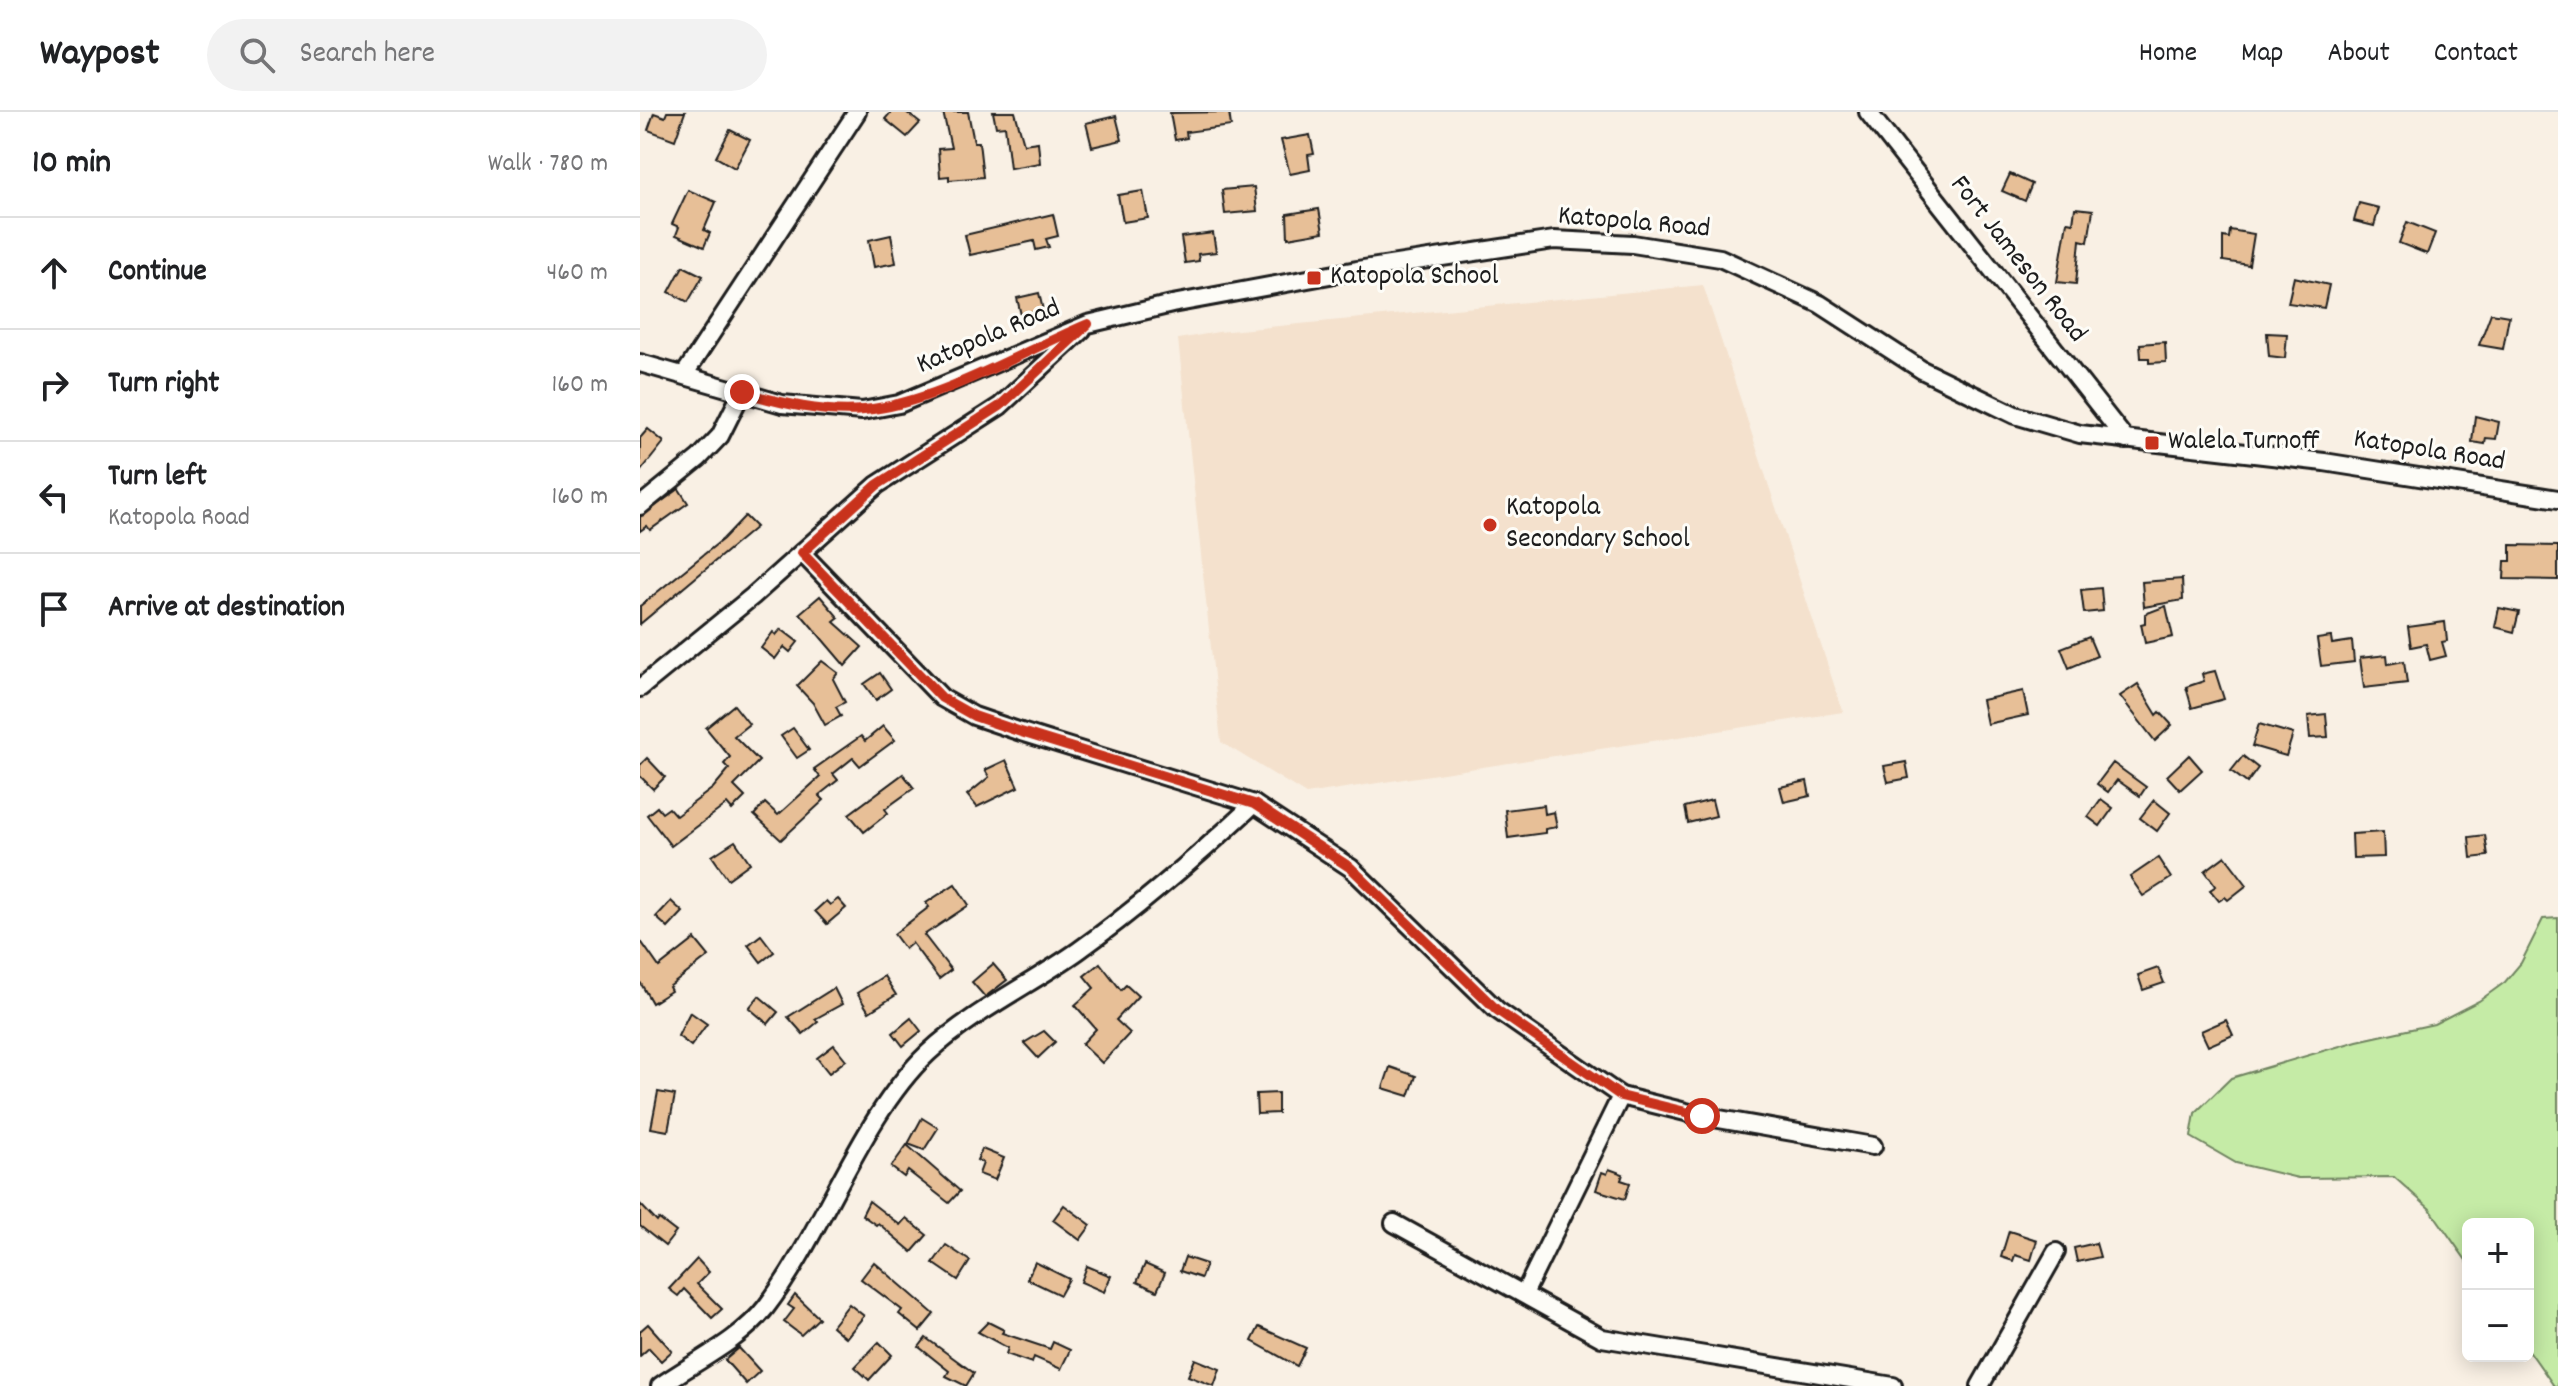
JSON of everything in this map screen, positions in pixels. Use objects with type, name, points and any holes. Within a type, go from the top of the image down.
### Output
[{"type":"street","points":[[684,375],[857,112]]},
{"type":"street","name":"Fort Jameson Road","points":[[1868,112],[2126,440]]},
{"type":"street","name":"Katopola Road","points":[[640,363],[782,404],[862,411],[899,404],[1088,324],[1172,304],[1357,270],[1539,243],[1633,244],[1720,258],[1820,304],[1922,370],[2015,415],[2080,434],[2324,462],[2558,499]]},
{"type":"street","points":[[640,688],[802,553],[877,485],[1000,406],[1088,324]]},
{"type":"street","points":[[640,506],[699,458],[720,436],[742,392]]},
{"type":"street","points":[[802,553],[942,698],[974,716],[1021,732],[1254,804],[1351,868],[1497,1010],[1621,1096],[1702,1116],[1873,1146]]},
{"type":"street","points":[[660,1386],[722,1345],[764,1309],[806,1246],[898,1086],[930,1052],[1078,951],[1186,868],[1254,804]]},
{"type":"street","points":[[1525,1292],[1621,1096]]},
{"type":"street","points":[[1394,1223],[1525,1292],[1602,1338],[1893,1386]]},
{"type":"street","points":[[1980,1386],[2056,1252]]},
{"type":"shaded area","name":"Katopola Secondary School","points":[[1703,285],[1843,712],[1306,794],[1221,742],[1178,339],[1218,332]]},
{"type":"green space","points":[[2558,918],[2558,1386],[2554,1386],[2534,1358],[2534,1218],[2462,1218],[2462,1254],[2430,1209],[2394,1177],[2298,1178],[2236,1163],[2191,1137],[2195,1113],[2231,1078],[2357,1041],[2434,1024],[2479,1001],[2505,982],[2521,963],[2543,919]]},
{"type":"building","points":[[667,112],[685,112],[675,140],[648,130],[654,113],[665,117]]},
{"type":"building","points":[[891,112],[906,112],[920,123],[907,137],[885,119]]},
{"type":"building","points":[[943,112],[968,112],[974,142],[979,142],[983,177],[949,180],[949,176],[940,177],[938,149],[951,148]]},
{"type":"building","points":[[993,112],[1015,112],[1024,144],[1038,142],[1040,163],[1010,168],[1005,126],[996,127]]},
{"type":"building","points":[[1229,112],[1231,126],[1186,132],[1187,138],[1175,140],[1170,113]]},
{"type":"building","points":[[1116,116],[1122,140],[1092,147],[1086,123]]},
{"type":"building","points":[[730,130],[750,140],[735,168],[716,157]]},
{"type":"building","points":[[1310,135],[1314,154],[1308,155],[1310,170],[1290,174],[1281,140]]},
{"type":"building","points":[[2010,174],[2032,184],[2025,201],[2002,191]]},
{"type":"building","points":[[1254,187],[1257,211],[1225,214],[1222,190]]},
{"type":"building","points":[[688,190],[716,202],[704,230],[710,233],[704,247],[676,235],[679,227],[672,224]]},
{"type":"building","points":[[1143,191],[1148,218],[1123,222],[1118,195]]},
{"type":"building","points":[[2359,203],[2379,208],[2374,226],[2354,221]]},
{"type":"building","points":[[2075,208],[2093,210],[2088,242],[2080,240],[2076,284],[2057,282],[2067,222],[2073,223]]},
{"type":"building","points":[[1319,209],[1323,232],[1288,238],[1287,214]]},
{"type":"building","points":[[1053,214],[1058,236],[1046,239],[1049,247],[1036,250],[1034,241],[970,255],[965,235]]},
{"type":"building","points":[[2407,222],[2435,233],[2427,254],[2399,243]]},
{"type":"building","points":[[2230,230],[2254,234],[2249,265],[2223,261],[2223,237],[2229,238]]},
{"type":"building","points":[[1213,233],[1216,252],[1198,254],[1199,261],[1185,263],[1181,237]]},
{"type":"building","points":[[891,235],[896,263],[874,267],[869,240]]},
{"type":"building","points":[[683,266],[703,276],[688,302],[669,292]]},
{"type":"building","points":[[2294,277],[2329,285],[2324,308],[2288,303]]},
{"type":"building","points":[[1039,293],[1043,310],[1021,315],[1017,298]]},
{"type":"building","points":[[2491,313],[2509,316],[2503,349],[2479,345]]},
{"type":"building","points":[[2267,333],[2287,334],[2285,358],[2269,356]]},
{"type":"building","points":[[2165,342],[2166,362],[2149,363],[2149,358],[2141,358],[2140,344]]},
{"type":"building","points":[[2475,416],[2499,422],[2496,439],[2486,438],[2485,444],[2472,442]]},
{"type":"building","points":[[648,429],[664,442],[640,472],[640,438]]},
{"type":"building","points":[[679,489],[688,503],[650,530],[647,526],[640,531],[640,517]]},
{"type":"building","points":[[745,516],[756,527],[640,624],[640,606],[723,539]]},
{"type":"building","points":[[2511,545],[2558,546],[2558,580],[2504,579],[2505,561],[2511,561]]},
{"type":"building","points":[[2182,579],[2183,600],[2144,607],[2142,582]]},
{"type":"building","points":[[2101,588],[2103,611],[2084,613],[2081,590]]},
{"type":"building","points":[[820,596],[839,618],[834,622],[862,647],[845,666],[800,613]]},
{"type":"building","points":[[2166,606],[2173,637],[2145,643],[2141,624],[2145,623],[2145,614]]},
{"type":"building","points":[[2499,608],[2519,612],[2514,632],[2495,627]]},
{"type":"building","points":[[2445,622],[2447,641],[2442,642],[2446,656],[2430,660],[2426,644],[2411,647],[2408,627]]},
{"type":"building","points":[[781,629],[798,642],[790,652],[784,647],[775,659],[761,648],[773,632],[776,635]]},
{"type":"building","points":[[2089,637],[2097,656],[2069,668],[2061,648]]},
{"type":"building","points":[[2331,637],[2332,644],[2352,641],[2354,662],[2321,666],[2317,639]]},
{"type":"building","points":[[2387,655],[2388,664],[2404,661],[2407,683],[2364,688],[2360,658]]},
{"type":"building","points":[[822,661],[838,673],[833,679],[845,702],[836,707],[841,716],[825,725],[813,703],[797,686]]},
{"type":"building","points":[[2215,671],[2224,699],[2192,708],[2186,687],[2204,681],[2202,674]]},
{"type":"building","points":[[880,673],[891,689],[876,700],[864,684]]},
{"type":"building","points":[[2138,684],[2157,715],[2160,712],[2172,725],[2155,741],[2120,696]]},
{"type":"building","points":[[2023,691],[2028,715],[1987,724],[1982,700]]},
{"type":"building","points":[[734,705],[749,724],[734,736],[759,761],[734,786],[745,797],[732,810],[727,804],[671,846],[647,815],[657,807],[662,813],[669,808],[676,816],[713,788],[729,769],[724,764],[730,757],[706,728]]},
{"type":"building","points":[[2326,714],[2328,737],[2310,738],[2308,716]]},
{"type":"building","points":[[2259,724],[2293,734],[2286,756],[2252,746]]},
{"type":"building","points":[[883,726],[895,740],[860,766],[853,758],[833,774],[838,780],[819,795],[824,800],[781,840],[754,815],[765,803],[778,815],[820,777],[814,769],[861,736],[865,741]]},
{"type":"building","points":[[793,728],[809,750],[797,758],[781,736]]},
{"type":"building","points":[[2189,755],[2202,770],[2180,790],[2167,776]]},
{"type":"building","points":[[2243,756],[2258,768],[2247,783],[2231,771]]},
{"type":"building","points":[[647,758],[665,777],[653,789],[640,776],[640,765]]},
{"type":"building","points":[[1006,760],[1018,787],[977,807],[967,795],[989,777],[985,770]]},
{"type":"building","points":[[1906,762],[1909,778],[1888,782],[1884,766]]},
{"type":"building","points":[[2113,763],[2146,787],[2140,796],[2117,780],[2108,792],[2097,784]]},
{"type":"building","points":[[903,774],[914,788],[885,809],[888,813],[864,832],[849,814]]},
{"type":"building","points":[[1807,781],[1810,796],[1784,802],[1780,787]]},
{"type":"building","points":[[2101,799],[2113,808],[2100,826],[2088,817]]},
{"type":"building","points":[[1712,800],[1716,816],[1688,823],[1685,807]]},
{"type":"building","points":[[2154,800],[2170,813],[2157,831],[2140,818]]},
{"type":"building","points":[[1544,805],[1545,814],[1554,812],[1557,827],[1545,829],[1545,833],[1508,838],[1505,810]]},
{"type":"building","points":[[2383,832],[2384,857],[2353,858],[2352,834]]},
{"type":"building","points":[[2485,835],[2488,856],[2471,858],[2469,837]]},
{"type":"building","points":[[735,841],[750,863],[728,879],[712,856]]},
{"type":"building","points":[[2225,856],[2247,885],[2228,900],[2225,897],[2219,901],[2210,890],[2216,886],[2205,871]]},
{"type":"building","points":[[2158,858],[2171,878],[2143,896],[2130,877]]},
{"type":"building","points":[[955,884],[969,905],[924,935],[951,970],[939,979],[912,943],[905,949],[894,934],[929,907],[926,903]]},
{"type":"building","points":[[838,899],[846,908],[827,924],[815,911],[826,901],[830,905]]},
{"type":"building","points":[[671,901],[683,912],[668,928],[656,917]]},
{"type":"building","points":[[761,935],[774,952],[761,962],[748,945]]},
{"type":"building","points":[[695,939],[709,956],[669,987],[671,991],[652,1003],[640,982],[640,940],[659,967]]},
{"type":"building","points":[[1100,963],[1121,990],[1126,985],[1138,996],[1116,1020],[1130,1033],[1102,1063],[1082,1044],[1096,1029],[1075,1005],[1094,988],[1084,976]]},
{"type":"building","points":[[993,964],[1007,980],[985,997],[972,982]]},
{"type":"building","points":[[2158,968],[2164,983],[2143,990],[2138,975]]},
{"type":"building","points":[[884,976],[896,995],[869,1012],[857,993]]},
{"type":"building","points":[[834,988],[842,1004],[815,1019],[818,1022],[803,1034],[788,1017]]},
{"type":"building","points":[[759,996],[778,1012],[768,1024],[749,1008]]},
{"type":"building","points":[[690,1012],[707,1024],[691,1046],[678,1036]]},
{"type":"building","points":[[911,1018],[921,1031],[903,1046],[893,1033]]},
{"type":"building","points":[[2226,1020],[2233,1035],[2208,1046],[2201,1031]]},
{"type":"building","points":[[1044,1031],[1055,1042],[1038,1058],[1024,1043]]},
{"type":"building","points":[[834,1045],[846,1060],[829,1073],[817,1058]]},
{"type":"building","points":[[1390,1067],[1416,1076],[1409,1096],[1383,1088]]},
{"type":"building","points":[[658,1092],[675,1095],[668,1131],[651,1128]]},
{"type":"building","points":[[1278,1093],[1278,1113],[1257,1114],[1256,1094]]},
{"type":"building","points":[[922,1118],[938,1128],[924,1150],[908,1144]]},
{"type":"building","points":[[907,1145],[960,1191],[949,1203],[908,1171],[904,1177],[891,1167]]},
{"type":"building","points":[[982,1149],[1004,1158],[995,1180],[979,1174],[983,1163],[977,1160]]},
{"type":"building","points":[[1609,1169],[1623,1174],[1621,1180],[1630,1183],[1625,1199],[1596,1190],[1602,1172],[1607,1174]]},
{"type":"building","points":[[869,1201],[900,1225],[906,1218],[927,1235],[912,1252],[878,1223],[876,1225],[862,1215]]},
{"type":"building","points":[[640,1204],[657,1222],[659,1219],[676,1232],[665,1246],[640,1226]]},
{"type":"building","points":[[1064,1205],[1091,1225],[1080,1240],[1053,1220]]},
{"type":"building","points":[[2009,1231],[2037,1240],[2031,1260],[2015,1255],[2013,1261],[2001,1257]]},
{"type":"building","points":[[2096,1243],[2100,1257],[2077,1262],[2074,1248]]},
{"type":"building","points":[[946,1245],[970,1261],[958,1280],[933,1263]]},
{"type":"building","points":[[1185,1257],[1206,1264],[1201,1278],[1180,1271]]},
{"type":"building","points":[[697,1259],[709,1272],[697,1284],[722,1309],[712,1318],[684,1289],[678,1296],[669,1289]]},
{"type":"building","points":[[874,1262],[934,1314],[920,1331],[899,1314],[902,1310],[861,1279]]},
{"type":"building","points":[[1035,1262],[1069,1279],[1060,1295],[1027,1279]]},
{"type":"building","points":[[1145,1264],[1165,1273],[1157,1291],[1137,1282]]},
{"type":"building","points":[[1087,1266],[1111,1276],[1104,1292],[1081,1282]]},
{"type":"building","points":[[795,1295],[819,1318],[801,1335],[784,1322],[794,1309],[788,1305]]},
{"type":"building","points":[[849,1304],[864,1316],[846,1338],[832,1326]]},
{"type":"building","points":[[988,1322],[1004,1330],[1002,1333],[1050,1349],[1053,1342],[1070,1350],[1061,1369],[1034,1357],[1032,1363],[1006,1354],[1008,1348],[978,1332]]},
{"type":"building","points":[[648,1324],[672,1351],[661,1361],[649,1348],[640,1356],[640,1331]]},
{"type":"building","points":[[1259,1327],[1306,1348],[1297,1366],[1252,1341]]},
{"type":"building","points":[[926,1338],[974,1373],[966,1386],[946,1376],[949,1371],[919,1347]]},
{"type":"building","points":[[879,1342],[892,1355],[869,1380],[855,1367]]},
{"type":"building","points":[[739,1348],[760,1371],[746,1384],[725,1360]]},
{"type":"building","points":[[1195,1359],[1220,1369],[1214,1386],[1188,1376]]},
{"type":"place","name":"Katopola School","points":[[1314,278]]},
{"type":"place","name":"Walela Turnoff","points":[[2152,443]]},
{"type":"place","name":"Katopola Secondary School","points":[[1490,525]]},
{"type":"route","points":[[742,392],[782,404],[818,408],[862,411],[899,404],[991,368],[1088,324],[1000,406],[877,485],[802,553],[942,698],[974,716],[1021,732],[1254,804],[1351,868],[1497,1010],[1621,1096],[1702,1116]]}]
